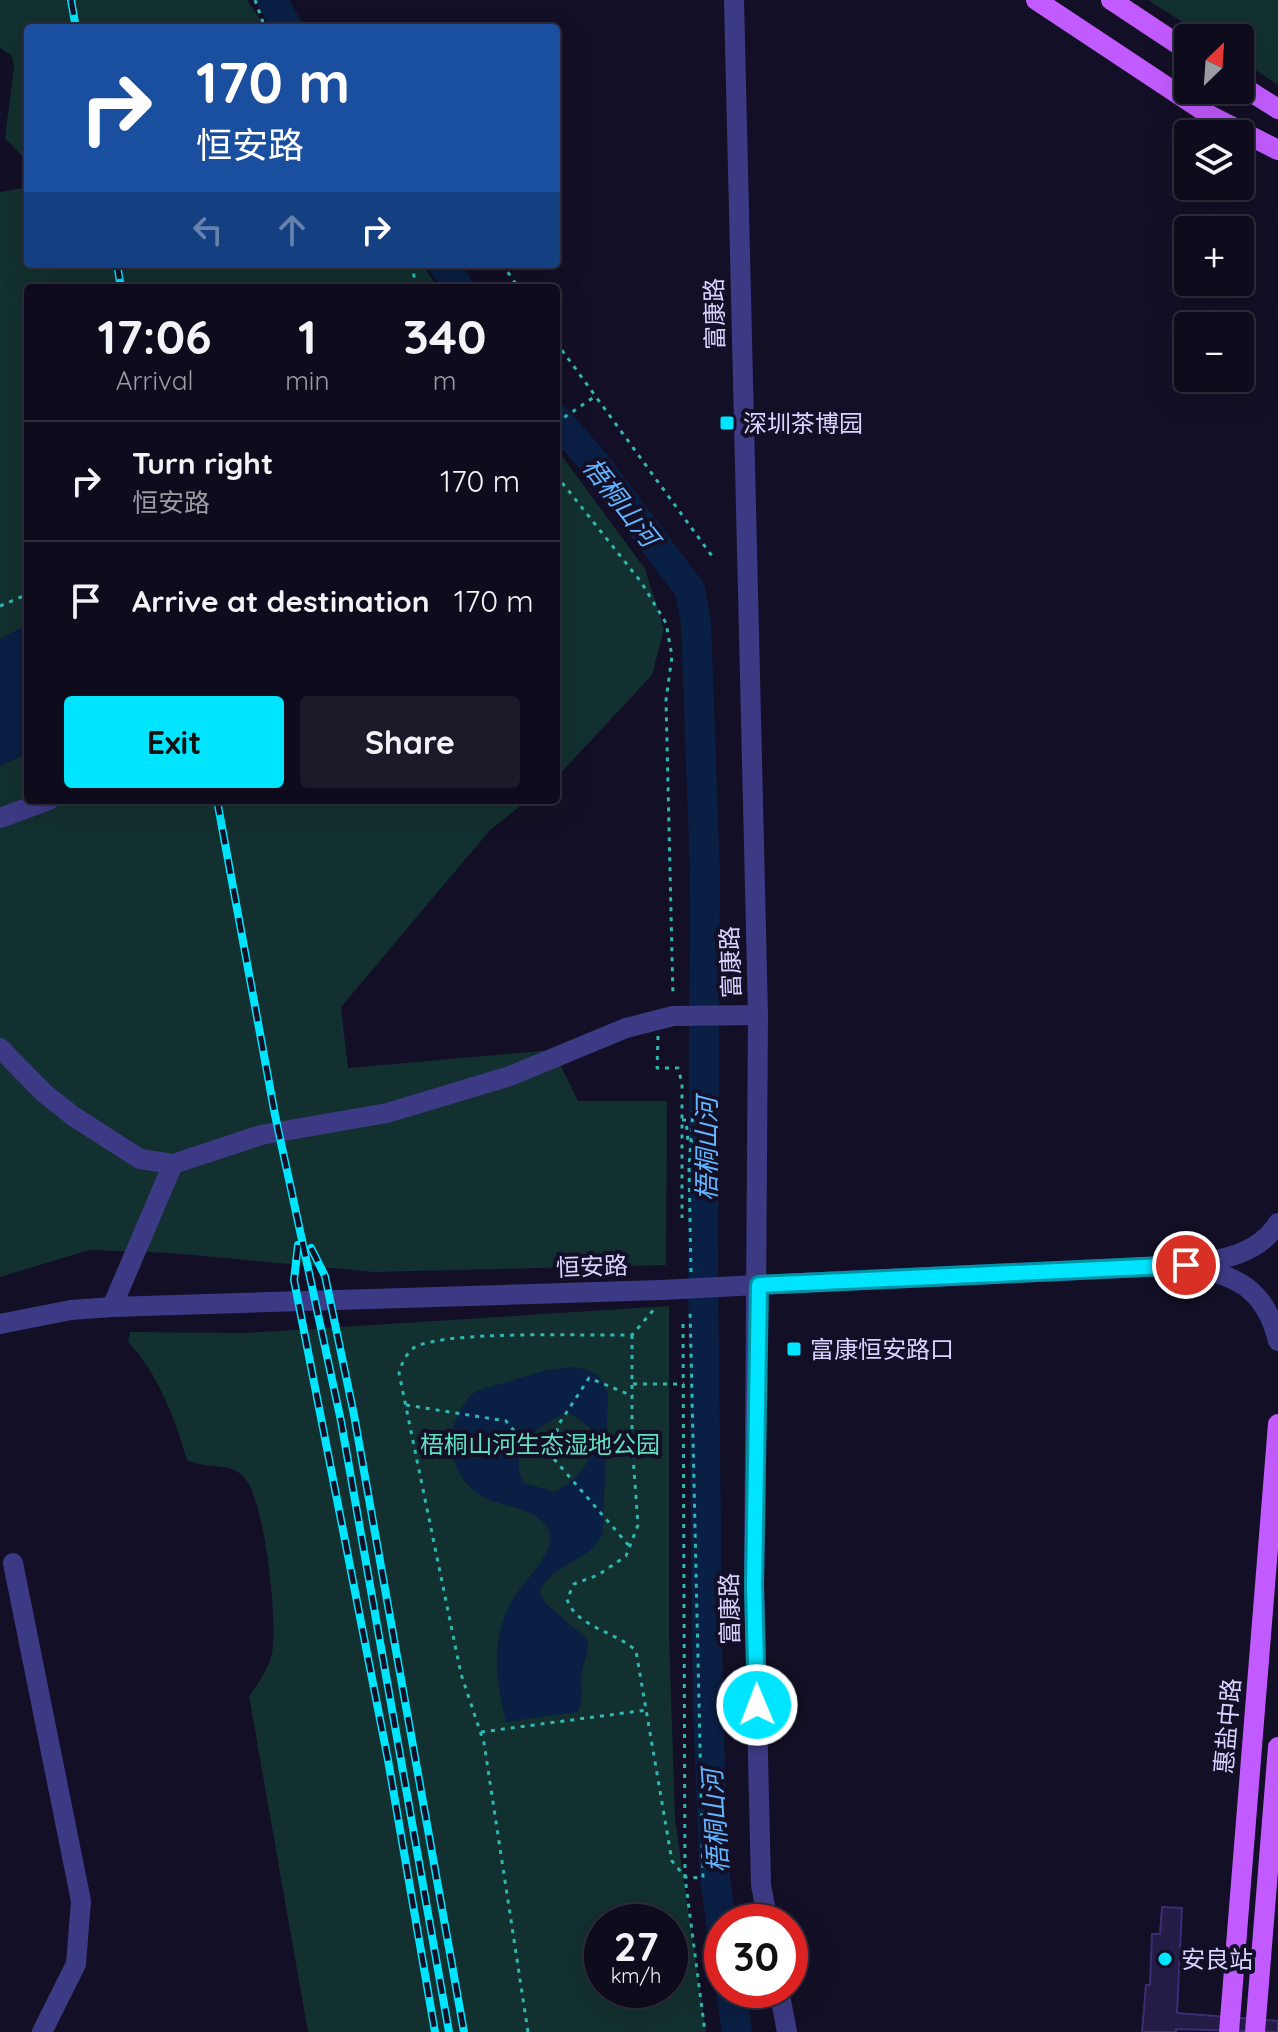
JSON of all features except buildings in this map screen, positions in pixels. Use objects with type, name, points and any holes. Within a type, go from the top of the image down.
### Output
[{"type":"main road","points":[[1036,0],[1211,116],[1278,150]]},
{"type":"main road","points":[[1111,0],[1174,42]]},
{"type":"main road","points":[[1254,94],[1278,109]]},
{"type":"main road","name":"惠盐中路","points":[[1229,2032],[1278,1424]]},
{"type":"main road","points":[[1255,2032],[1278,1747]]},
{"type":"street","name":"富康路","points":[[734,0],[758,1285],[754,1601],[761,1885],[765,1904]]},
{"type":"street","points":[[0,818],[38,804]]},
{"type":"street","points":[[0,1048],[44,1093],[73,1116],[140,1159],[173,1164],[261,1135],[387,1113],[496,1080],[626,1028],[679,1016],[751,1016]]},
{"type":"street","points":[[112,1307],[173,1164]]},
{"type":"street","points":[[1186,1265],[1228,1258],[1244,1251],[1260,1242],[1278,1223]]},
{"type":"street","points":[[1186,1265],[1222,1273],[1245,1285],[1265,1306],[1278,1341]]},
{"type":"street","name":"恒安路","points":[[0,1324],[71,1310],[112,1307],[661,1290],[1186,1265]]},
{"type":"street","points":[[13,1563],[81,1901],[76,1964],[42,2032]]},
{"type":"street","points":[[782,2008],[787,2032]]},
{"type":"path","points":[[255,0],[264,24]]},
{"type":"path","points":[[560,348],[712,556]]},
{"type":"path","points":[[560,420],[594,397]]},
{"type":"path","points":[[560,480],[641,582],[666,623],[672,656],[666,700],[679,1016]]},
{"type":"path","points":[[0,606],[24,596]]},
{"type":"path","points":[[658,1036],[657,1068],[678,1068],[682,1120],[682,1218]]},
{"type":"path","points":[[691,1283],[689,1167],[693,1111]]},
{"type":"path","points":[[682,1120],[686,1120],[688,1142],[693,1142]]},
{"type":"path","points":[[661,1290],[661,1302],[632,1335],[632,1443],[639,1507],[631,1548],[614,1566],[574,1584],[567,1599],[568,1606],[582,1618],[628,1642],[636,1651],[672,1861],[685,1877],[703,1878],[690,1297]]},
{"type":"path","points":[[683,1324],[685,1877],[705,2032]]},
{"type":"path","points":[[528,2032],[481,1732],[461,1674],[399,1373],[403,1360],[417,1346],[476,1337],[632,1335]]},
{"type":"path","points":[[683,1358],[689,1354]]},
{"type":"path","points":[[554,1442],[559,1424],[589,1378],[633,1396]]},
{"type":"path","points":[[633,1384],[684,1384]]},
{"type":"path","points":[[406,1405],[506,1421],[530,1450],[544,1452]]},
{"type":"path","points":[[554,1459],[631,1548]]},
{"type":"path","points":[[481,1732],[647,1710]]},
{"type":"green space","points":[[0,0],[247,0],[263,24],[24,24],[24,158],[5,138],[14,67],[12,56],[0,48]]},
{"type":"green space","points":[[1148,0],[1278,0],[1278,85],[1254,69],[1254,24],[1186,24]]},
{"type":"green space","points":[[23,188],[24,268],[425,268],[435,284],[24,284],[24,627],[0,639],[0,192]]},
{"type":"green space","points":[[560,453],[645,569],[664,629],[652,675],[560,774]]},
{"type":"green space","points":[[24,755],[24,804],[523,804],[490,830],[341,1007],[348,1068],[553,1050],[578,1101],[667,1101],[666,1265],[374,1272],[171,1253],[89,1250],[0,1277],[0,766]]},
{"type":"green space","name":"梧桐山河生态湿地公园","points":[[669,1306],[669,1633],[675,1819],[687,1904],[584,1904],[584,2008],[688,2008],[688,1908],[706,2032],[308,2032],[249,1696],[268,1664],[273,1637],[268,1561],[258,1509],[244,1477],[238,1472],[187,1460],[164,1397],[139,1354],[128,1342],[130,1332],[245,1333]]},
{"type":"water","points":[[24,627],[24,755],[0,766],[0,639]]},
{"type":"water","points":[[572,1367],[586,1370],[596,1375],[606,1389],[603,1530],[593,1548],[555,1573],[539,1592],[546,1604],[587,1639],[581,1702],[577,1712],[506,1722],[497,1673],[498,1641],[515,1596],[547,1550],[550,1532],[541,1520],[530,1513],[489,1500],[464,1481],[455,1463],[451,1441],[460,1410],[476,1391],[547,1370]],"holes":[[[571,1414],[592,1429],[589,1458],[572,1480],[555,1492],[524,1483],[519,1471],[519,1459],[529,1438],[538,1429]]]},
{"type":"waterway","name":"梧桐山河","points":[[272,0],[286,24]]},
{"type":"waterway","name":"梧桐山河","points":[[446,268],[456,284]]},
{"type":"waterway","name":"梧桐山河","points":[[560,424],[593,461],[690,590],[696,623],[705,873],[703,1270],[708,1713],[719,1904]]},
{"type":"waterway","name":"梧桐山河","points":[[734,2008],[737,2032]]},
{"type":"railway","points":[[71,0],[75,24]]},
{"type":"railway","points":[[118,268],[120,284]]},
{"type":"railway","points":[[218,804],[275,1115],[341,1421],[449,2032]]},
{"type":"railway","points":[[298,1245],[294,1280],[388,1760],[435,2032]]},
{"type":"railway","points":[[311,1248],[325,1276],[354,1415],[464,2032]]},
{"type":"place","name":"深圳茶博园","points":[[727,423]]},
{"type":"place","name":"富康恒安路口","points":[[794,1349]]},
{"type":"place","name":"安良站","points":[[1165,1959]]},
{"type":"route","points":[[757,1705],[754,1586],[759,1285],[1186,1265]]}]
